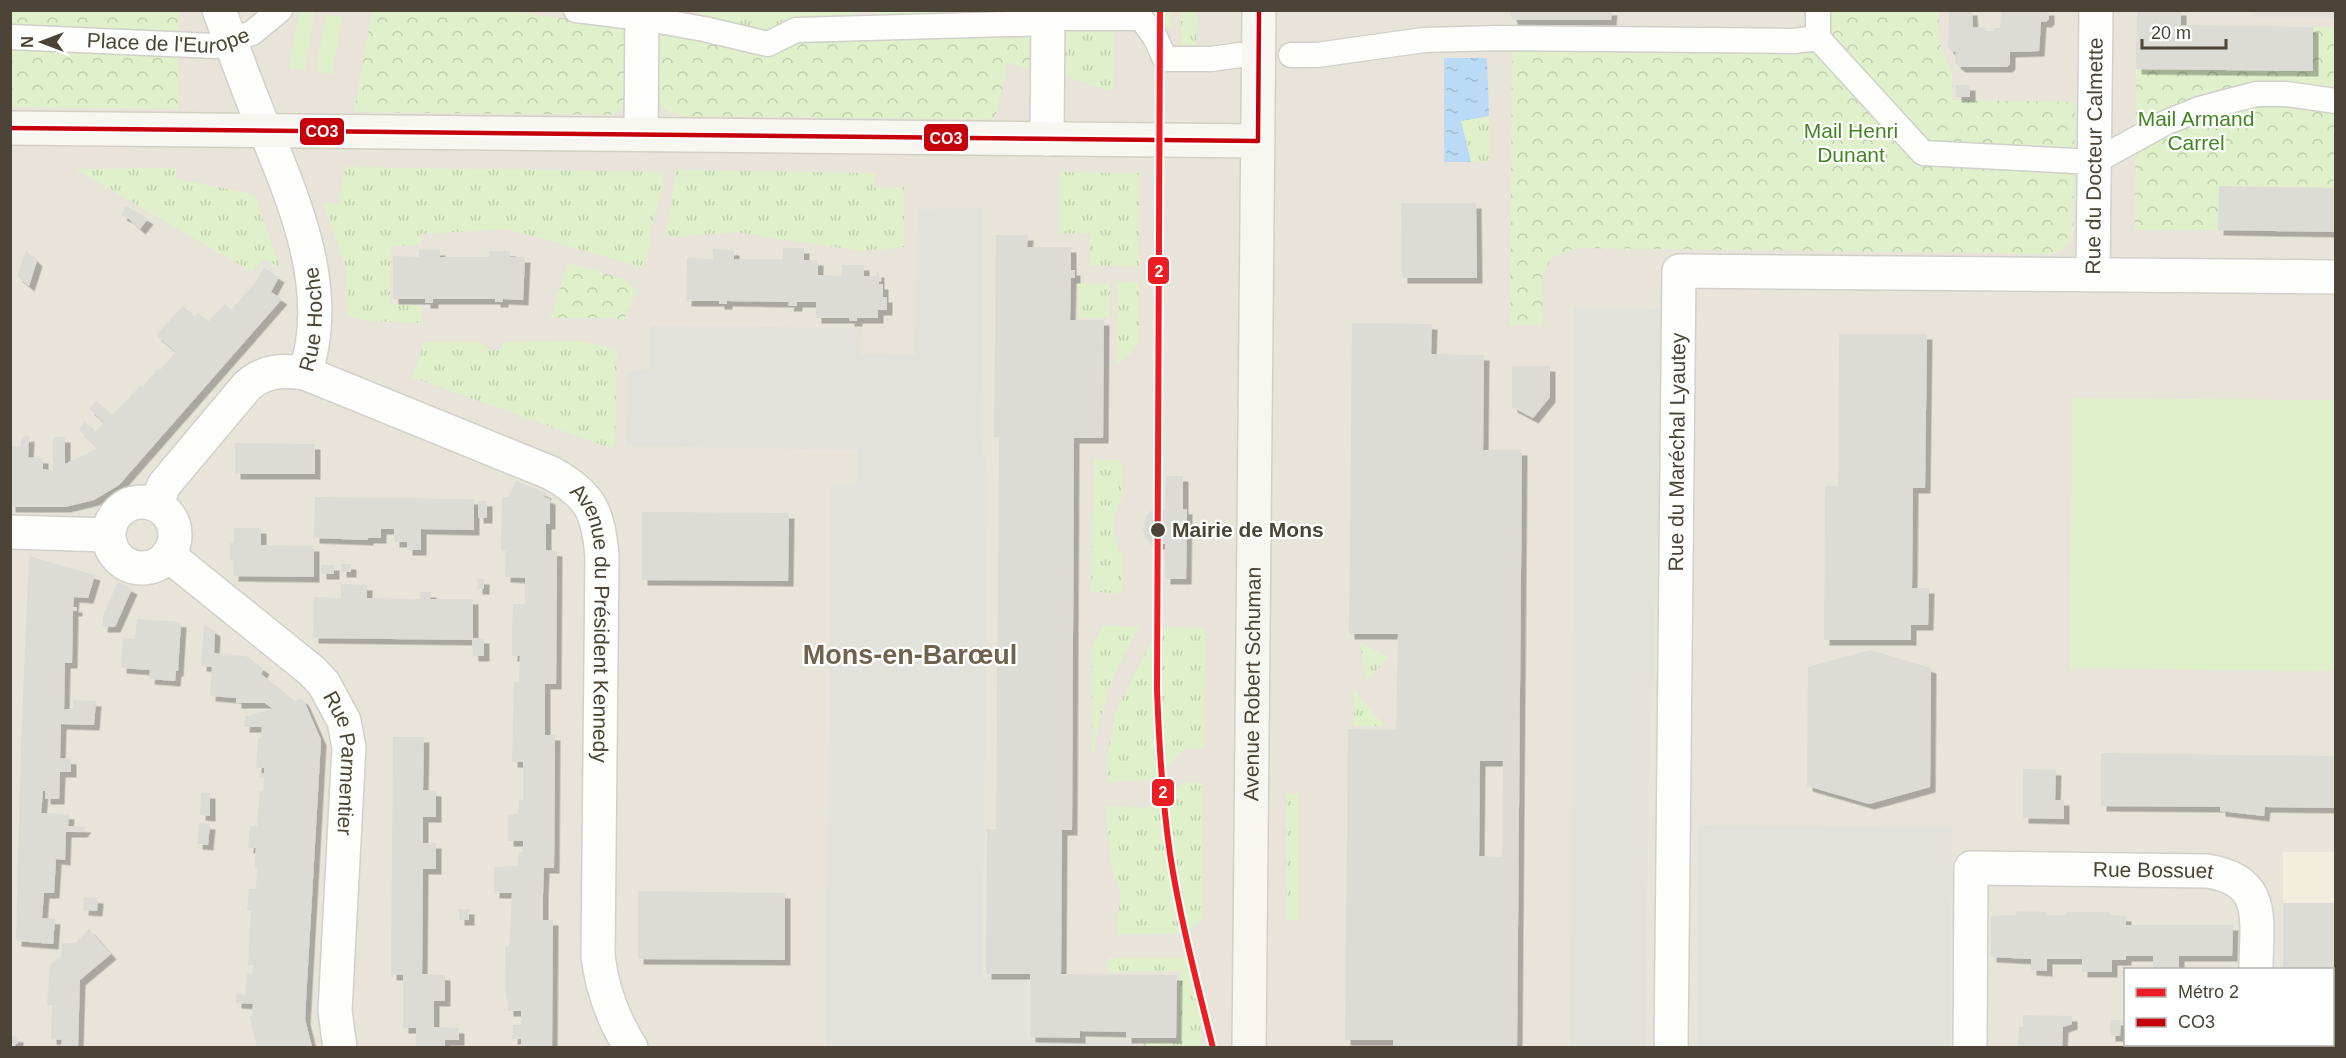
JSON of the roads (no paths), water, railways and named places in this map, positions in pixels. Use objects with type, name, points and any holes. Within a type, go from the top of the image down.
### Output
[{"type":"main road","name":"Avenue Robert Schuman","points":[[1249,1047],[1259,10]]},
{"type":"main road","points":[[10,128],[1258,141]]},
{"type":"street","name":"Place de l'Europe","points":[[10,37],[215,46],[224,25],[252,33],[280,10]]},
{"type":"street","points":[[576,10],[642,14],[768,44],[796,30],[1048,17],[1141,18],[1155,37],[1165,59],[1211,59],[1240,55]]},
{"type":"street","points":[[1818,10],[1818,38],[1923,153],[2094,162],[2165,123],[2199,109],[2229,101],[2257,94],[2286,94],[2336,101]]},
{"type":"street","name":"Rue du Docteur Calmette","points":[[2096,10],[2093,274],[2336,277]]},
{"type":"street","points":[[641,135],[642,14]]},
{"type":"street","points":[[1047,139],[1048,17]]},
{"type":"street","name":"Rue Hoche","points":[[156,505],[164,485],[247,386],[269,372],[305,373],[312,352],[315,330],[312,274],[303,236],[274,150],[224,25]]},
{"type":"street","points":[[1291,55],[1317,55],[1424,40],[1499,38],[1794,41],[1818,38]]},
{"type":"street","name":"Rue du Maréchal Lyautey","points":[[1671,1047],[1679,271],[2093,274]]},
{"type":"street","name":"Avenue du Président Kennedy","points":[[305,373],[552,473],[579,490],[589,504],[600,536],[602,556],[598,956],[606,996],[631,1047]]},
{"type":"street","points":[[140,502],[156,505],[167,514],[174,527],[174,542],[168,555],[153,566],[134,567],[123,562],[114,553],[108,535],[113,519],[124,507],[140,502]]},
{"type":"street","points":[[10,532],[108,535]]},
{"type":"street","name":"Rue Parmentier","points":[[168,555],[312,671],[333,698],[344,721],[349,748],[336,987],[336,1028],[340,1047]]},
{"type":"street","name":"Rue Bossuet","points":[[1970,1047],[1971,868],[2207,871],[2231,877],[2243,884],[2254,903],[2256,968]]},
{"type":"water","points":[[1444,58],[1487,58],[1489,116],[1461,121],[1471,162],[1444,162]]},
{"type":"metro line","name":"2","points":[[1160,10],[1157,689],[1161,771],[1174,878],[1213,1048]]},
{"type":"place","name":"Mairie de Mons","points":[[1158,530]]},
{"type":"district","name":"Mons-en-Barœul","points":[[910,655]]},
{"type":"park label","name":"Mail Armand Carrel","points":[[2196,131]]},
{"type":"park label","name":"Mail Henri Dunant","points":[[1851,143]]}]
